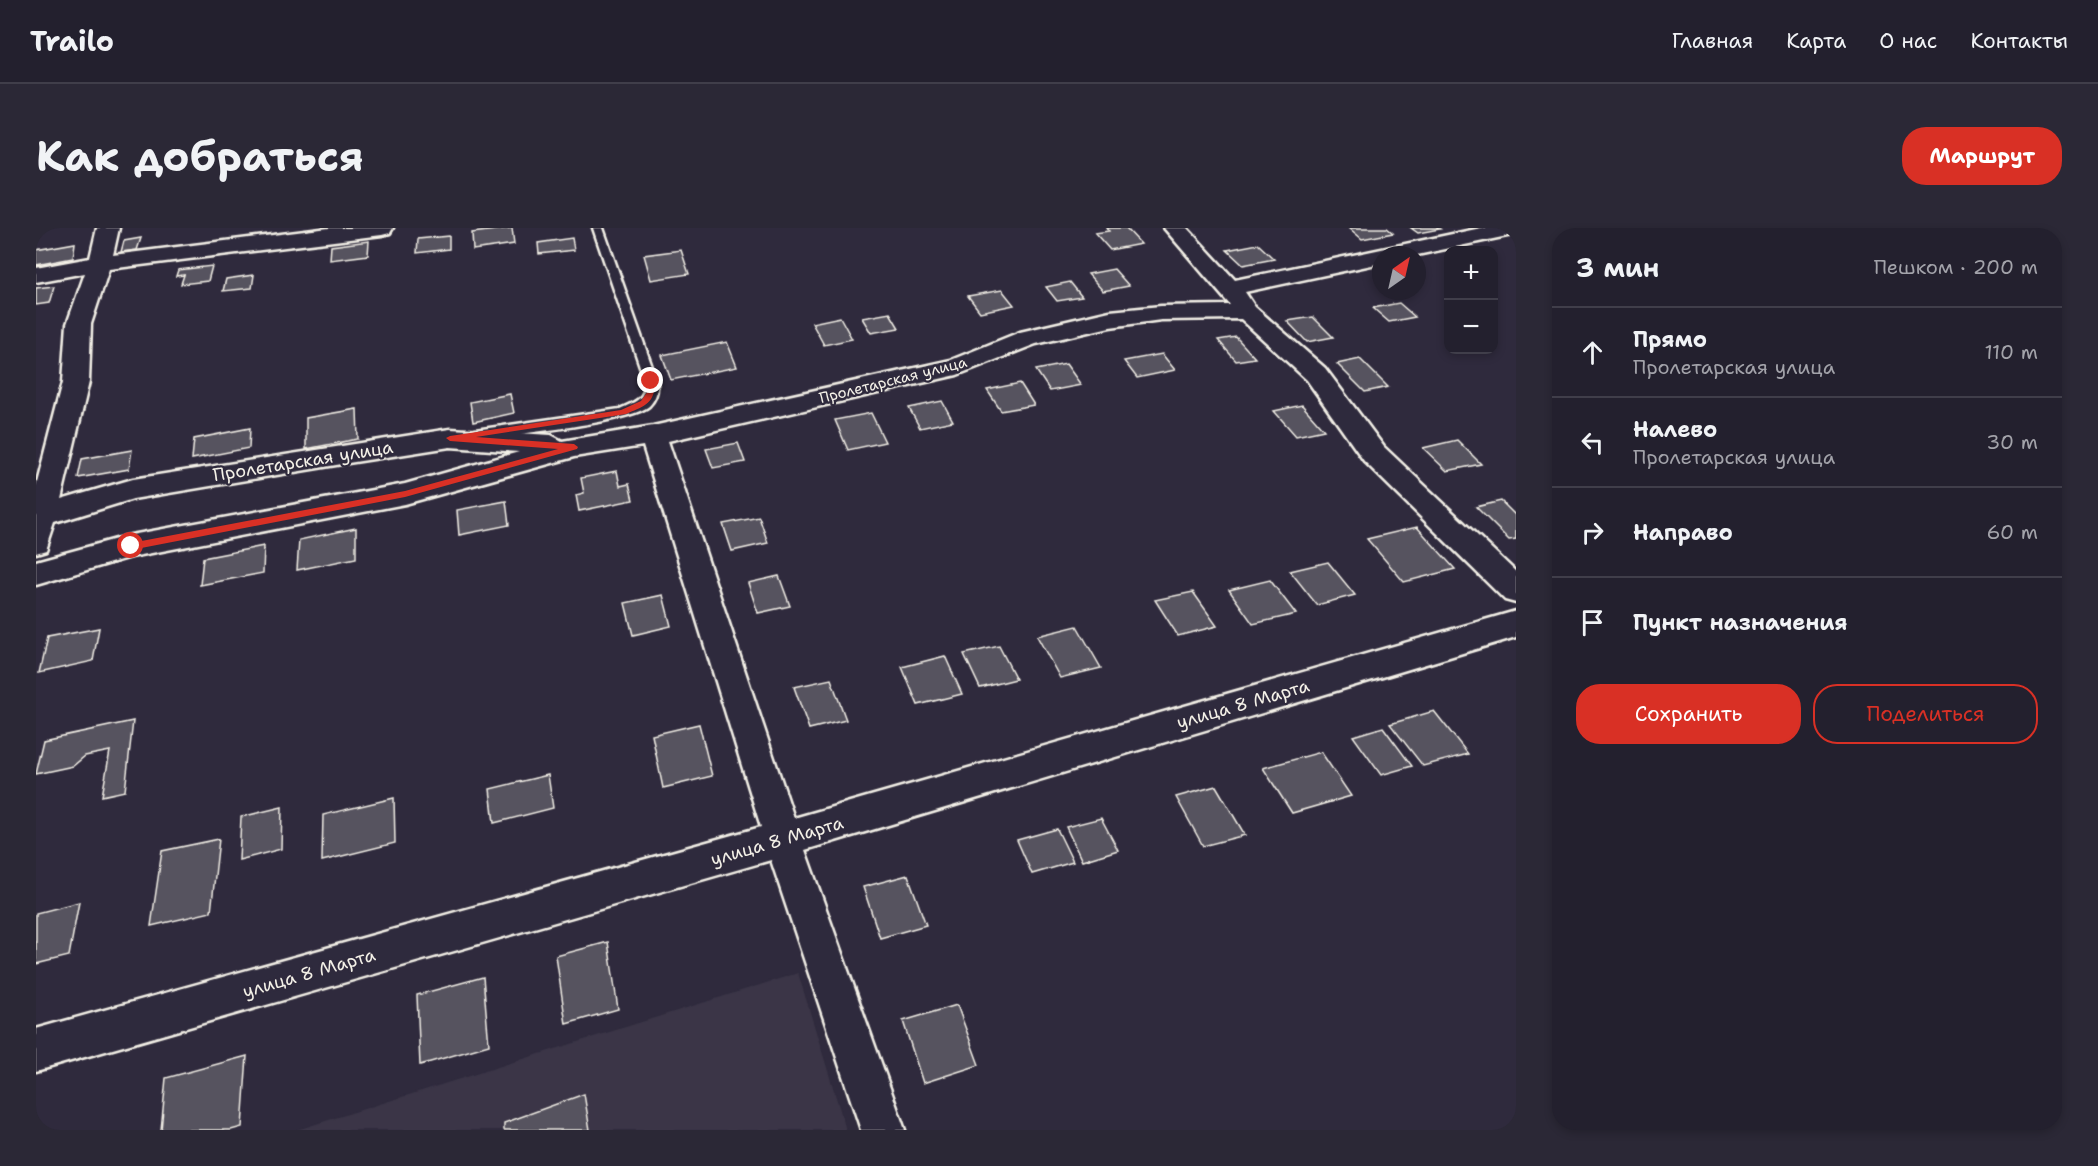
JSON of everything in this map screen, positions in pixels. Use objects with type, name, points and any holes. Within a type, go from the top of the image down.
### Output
[{"type":"street","points":[[36,542],[40,517],[76,382],[79,324],[100,263],[108,228]]},
{"type":"street","points":[[36,275],[100,263],[382,228]]},
{"type":"street","points":[[1175,228],[1230,288],[1247,312],[1316,374],[1374,454],[1516,591]]},
{"type":"street","points":[[1426,246],[1512,228]]},
{"type":"street","points":[[1230,288],[1372,257]]},
{"type":"street","name":"Пролетарская улица","points":[[36,573],[131,546],[405,494],[574,447],[653,435],[957,367],[1029,338],[1110,319],[1161,314],[1247,312]]},
{"type":"street","points":[[653,435],[783,839],[883,1130]]},
{"type":"street","name":"Пролетарская улица","points":[[40,517],[133,489],[450,438],[574,447]]},
{"type":"street","name":"улица 8 Марта","points":[[36,1050],[783,839],[1516,624]]},
{"type":"lane","points":[[450,438],[623,412],[644,403],[652,391],[651,381],[598,228]]},
{"type":"shaded area","points":[[798,973],[846,1130],[297,1130]]},
{"type":"building","points":[[512,228],[514,244],[473,250],[472,233]]},
{"type":"building","points":[[1107,228],[1126,228],[1141,244],[1110,250],[1095,233],[1109,231]]},
{"type":"building","points":[[1349,228],[1387,228],[1393,233],[1362,239]]},
{"type":"building","points":[[1411,228],[1438,228],[1440,229],[1418,233]]},
{"type":"building","points":[[449,236],[449,249],[417,253],[418,239]]},
{"type":"building","points":[[141,238],[137,250],[121,252],[124,241]]},
{"type":"building","points":[[572,238],[574,250],[539,254],[538,243]]},
{"type":"building","points":[[369,241],[368,255],[330,260],[331,246]]},
{"type":"building","points":[[75,243],[73,258],[36,265],[36,250]]},
{"type":"building","points":[[1258,244],[1274,259],[1243,265],[1227,250]]},
{"type":"building","points":[[681,250],[689,274],[651,280],[644,255]]},
{"type":"building","points":[[212,266],[208,281],[181,284],[184,275],[176,276],[178,270]]},
{"type":"building","points":[[1114,269],[1129,286],[1103,291],[1088,274]]},
{"type":"building","points":[[254,275],[252,288],[223,291],[226,279]]},
{"type":"building","points":[[1070,282],[1082,297],[1057,301],[1046,287]]},
{"type":"building","points":[[54,286],[49,303],[36,305],[36,288]]},
{"type":"building","points":[[1002,290],[1014,305],[980,312],[968,296]]},
{"type":"building","points":[[1399,303],[1415,317],[1389,322],[1373,308]]},
{"type":"building","points":[[890,313],[899,328],[871,333],[862,318]]},
{"type":"building","points":[[840,317],[852,339],[824,345],[812,323]]},
{"type":"building","points":[[1313,317],[1333,337],[1307,342],[1287,321]]},
{"type":"building","points":[[1236,337],[1255,358],[1236,361],[1218,340]]},
{"type":"building","points":[[727,342],[737,367],[671,380],[662,355]]},
{"type":"building","points":[[1162,354],[1175,370],[1137,378],[1124,361]]},
{"type":"building","points":[[1360,359],[1388,387],[1365,392],[1337,364]]},
{"type":"building","points":[[1066,364],[1081,385],[1050,391],[1036,370]]},
{"type":"building","points":[[1020,383],[1034,405],[1001,411],[987,390]]},
{"type":"building","points":[[510,394],[514,413],[473,422],[470,402]]},
{"type":"building","points":[[942,401],[953,421],[920,428],[909,408]]},
{"type":"building","points":[[1302,405],[1324,430],[1296,436],[1274,411]]},
{"type":"building","points":[[357,409],[358,439],[306,449],[306,418]]},
{"type":"building","points":[[871,413],[885,442],[848,450],[835,420]]},
{"type":"building","points":[[250,428],[249,448],[192,459],[194,439]]},
{"type":"building","points":[[1457,440],[1481,464],[1447,471],[1423,448]]},
{"type":"building","points":[[738,443],[745,462],[713,468],[706,449]]},
{"type":"building","points":[[132,450],[129,469],[78,478],[82,459]]},
{"type":"building","points":[[617,471],[620,486],[629,484],[633,500],[579,511],[576,495],[584,493],[581,478]]},
{"type":"building","points":[[506,501],[509,525],[459,535],[457,510]]},
{"type":"building","points":[[1501,501],[1516,516],[1516,539],[1509,540],[1476,507]]},
{"type":"building","points":[[759,517],[768,543],[732,551],[723,524]]},
{"type":"building","points":[[1417,527],[1455,569],[1404,582],[1367,539]]},
{"type":"building","points":[[356,528],[356,558],[297,570],[299,540]]},
{"type":"building","points":[[264,546],[263,573],[200,585],[203,558]]},
{"type":"building","points":[[1328,562],[1355,595],[1317,605],[1290,571]]},
{"type":"building","points":[[779,576],[790,606],[758,613],[748,583]]},
{"type":"building","points":[[1270,580],[1296,614],[1253,624],[1229,590]]},
{"type":"building","points":[[1193,592],[1217,626],[1178,636],[1155,600]]},
{"type":"building","points":[[663,595],[671,626],[633,635],[625,603]]},
{"type":"building","points":[[1077,626],[1101,668],[1060,678],[1037,636]]},
{"type":"building","points":[[99,628],[93,661],[39,673],[47,638]]},
{"type":"building","points":[[999,646],[1016,679],[980,688],[964,654]]},
{"type":"building","points":[[945,656],[962,694],[918,705],[902,667]]},
{"type":"building","points":[[831,679],[846,720],[809,729],[794,687]]},
{"type":"building","points":[[1434,711],[1468,754],[1423,766],[1390,724]]},
{"type":"building","points":[[133,721],[125,791],[102,796],[110,751],[85,756],[73,766],[36,774],[44,740]]},
{"type":"building","points":[[699,724],[712,776],[663,788],[652,735]]},
{"type":"building","points":[[1383,727],[1412,766],[1381,775],[1353,736]]},
{"type":"building","points":[[1321,752],[1351,796],[1292,813],[1263,768]]},
{"type":"building","points":[[548,775],[553,808],[494,823],[490,789]]},
{"type":"building","points":[[1216,786],[1245,835],[1203,846],[1176,797]]},
{"type":"building","points":[[394,798],[395,843],[322,861],[323,815]]},
{"type":"building","points":[[282,807],[281,849],[239,860],[241,817]]},
{"type":"building","points":[[1101,818],[1118,850],[1082,861],[1066,827]]},
{"type":"building","points":[[1057,829],[1073,862],[1032,874],[1017,840]]},
{"type":"building","points":[[219,839],[211,912],[151,926],[162,851]]},
{"type":"building","points":[[908,875],[926,925],[880,938],[863,887]]},
{"type":"building","points":[[79,902],[69,956],[36,964],[36,913]]},
{"type":"building","points":[[608,942],[618,1009],[566,1024],[556,956]]},
{"type":"building","points":[[483,977],[489,1045],[420,1065],[417,995]]},
{"type":"building","points":[[957,1005],[979,1065],[923,1083],[903,1021]]},
{"type":"building","points":[[247,1056],[242,1127],[231,1130],[161,1130],[166,1078]]},
{"type":"building","points":[[584,1094],[590,1130],[504,1130],[504,1123]]},
{"type":"route","points":[[131,546],[405,494],[574,447],[450,438],[623,412],[644,403],[652,391],[651,381]]}]
